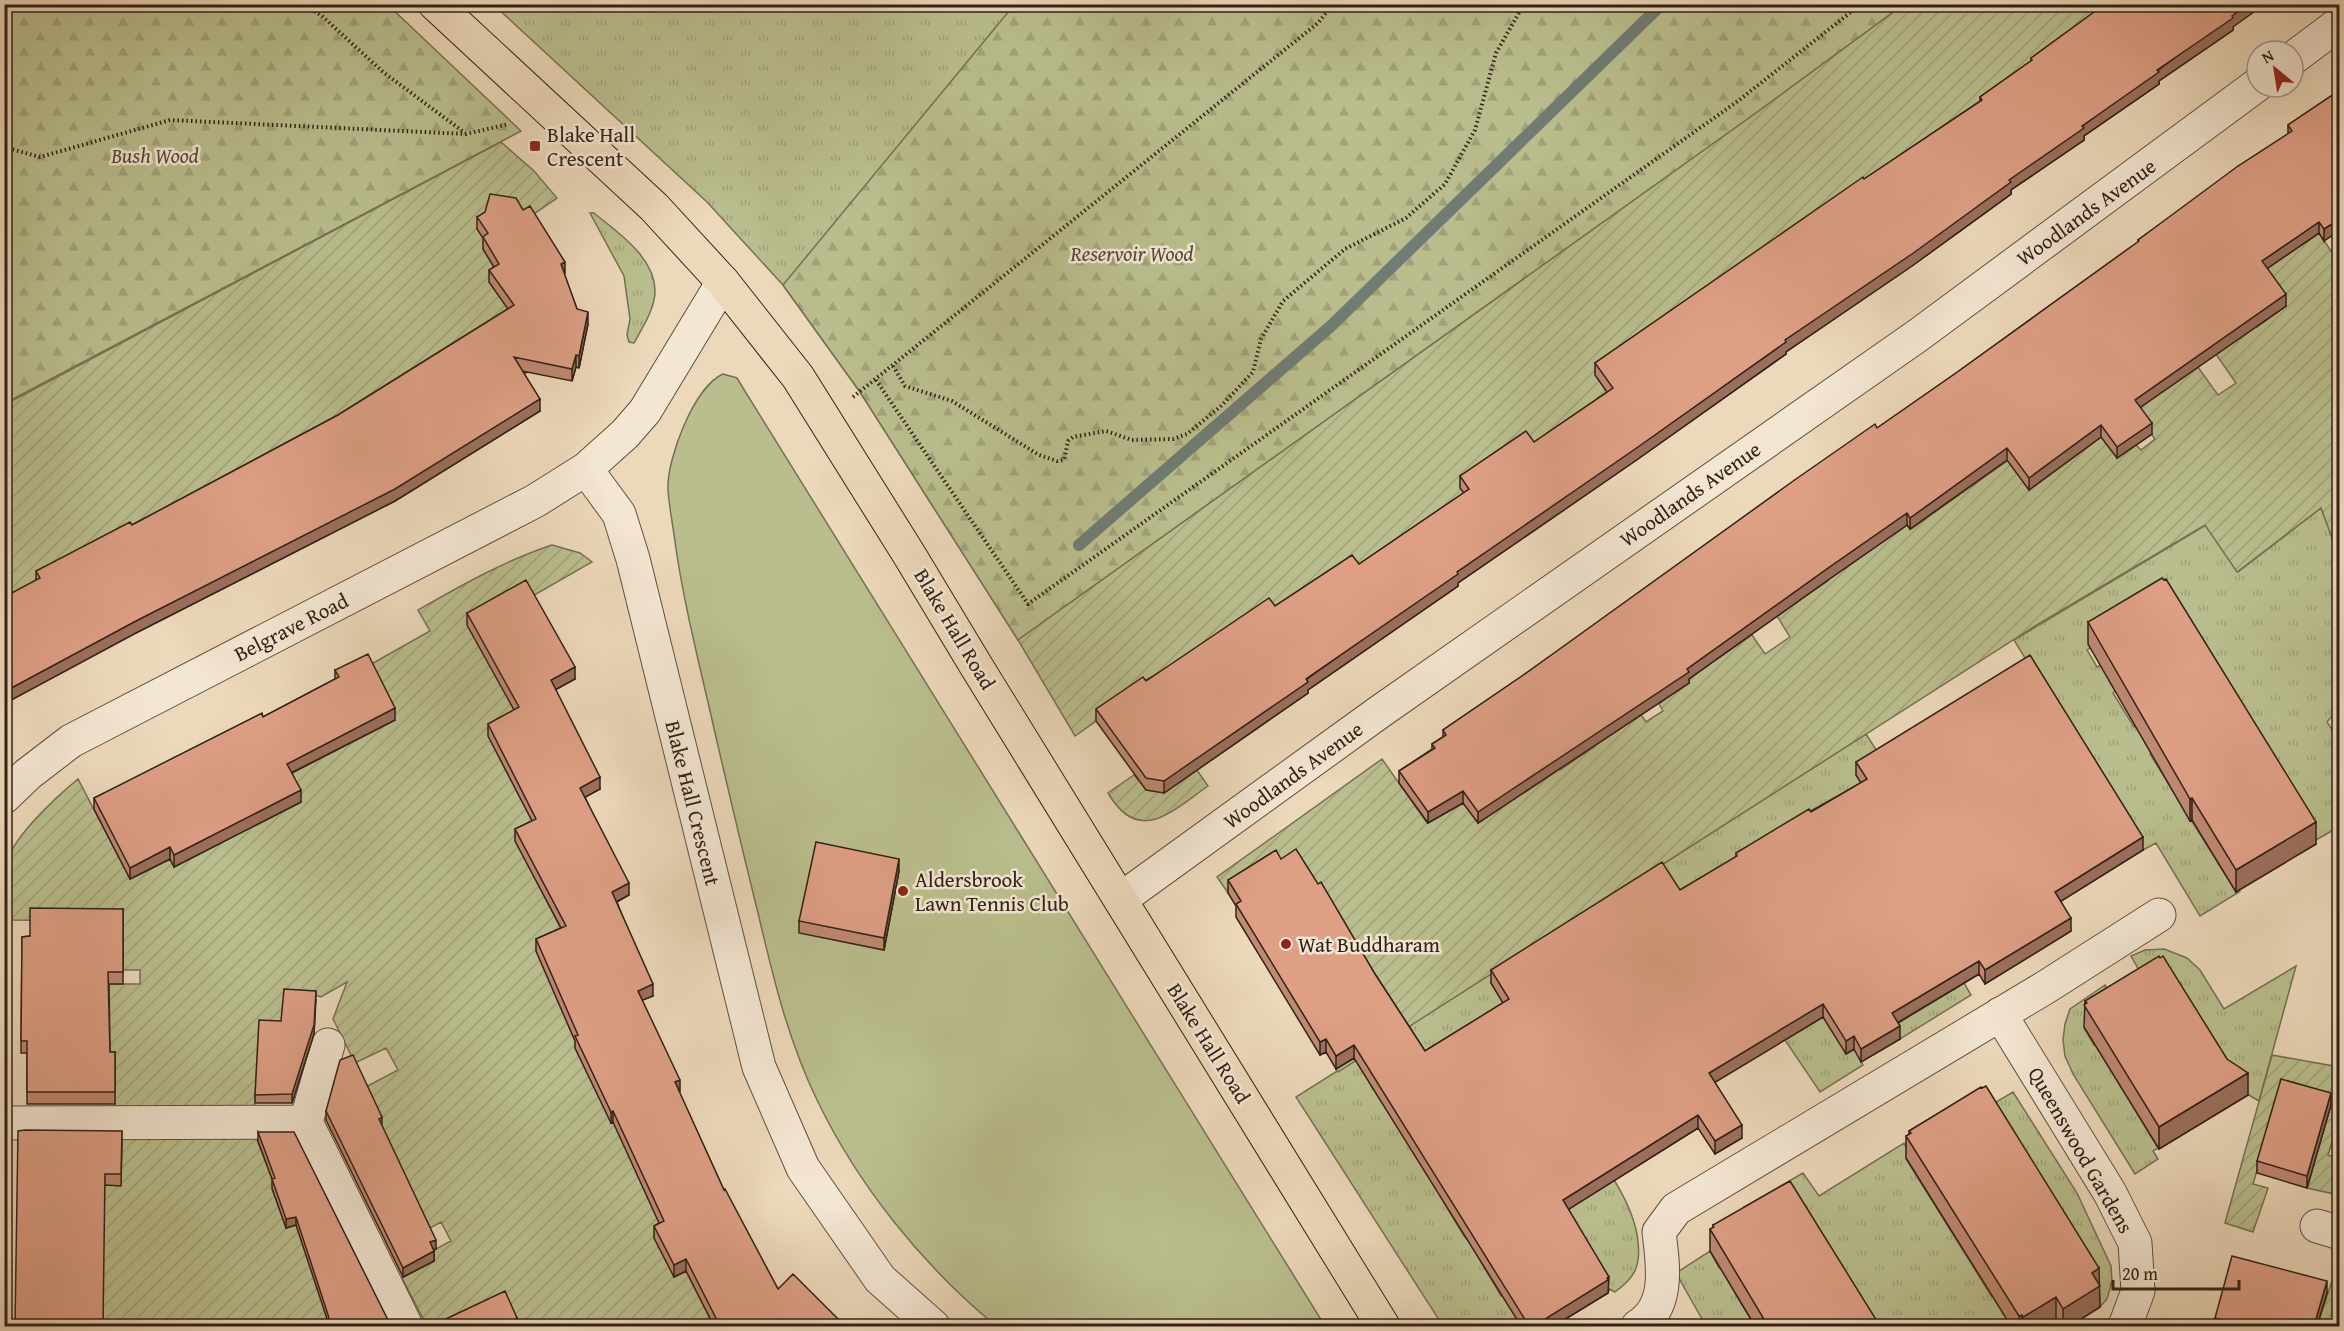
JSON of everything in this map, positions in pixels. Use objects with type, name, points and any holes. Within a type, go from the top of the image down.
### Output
[{"type":"main road","name":"Blake Hall Road","points":[[435,4],[654,207],[723,282],[798,377],[1383,1326]]},
{"type":"street","points":[[2305,49],[2340,23]]},
{"type":"street","name":"Woodlands Avenue","points":[[1120,899],[1378,713],[1917,336],[2245,94]]},
{"type":"street","points":[[586,468],[625,434],[645,411],[723,282]]},
{"type":"street","name":"Belgrave Road","points":[[4,798],[28,774],[72,741],[535,501],[586,468]]},
{"type":"street","name":"Blake Hall Crescent","points":[[586,468],[619,514],[633,559],[759,1067],[803,1168],[880,1279],[933,1326]]},
{"type":"street","points":[[1638,1326],[1649,1320],[1660,1299],[1662,1261],[1659,1232],[1676,1209],[2000,1014],[2159,915]]},
{"type":"street","name":"Queenswood Gardens","points":[[2000,1014],[2110,1193],[2135,1243],[2138,1291],[2125,1326]]},
{"type":"street","points":[[328,1045],[306,1122],[406,1326]]},
{"type":"street","points":[[4,1123],[306,1122]]},
{"type":"path","points":[[303,4],[322,16],[383,72],[466,134]]},
{"type":"path","points":[[860,392],[1318,23],[1333,4]]},
{"type":"path","points":[[893,366],[905,386],[952,401],[1039,455],[1057,461],[1064,460],[1068,441],[1073,437],[1106,431],[1132,440],[1173,439],[1187,434],[1221,406],[1253,372],[1261,339],[1283,300],[1345,249],[1406,218],[1445,184],[1475,130],[1496,52],[1524,4]]},
{"type":"path","points":[[876,380],[1028,604],[1737,101],[1861,4]]},
{"type":"path","points":[[4,147],[40,157],[170,120],[466,134],[512,123],[538,101]]},
{"type":"green space","name":"Bush Wood","points":[[4,5],[388,5],[521,131],[11,400],[4,368]]},
{"type":"green space","name":"Reservoir Wood","points":[[494,5],[1903,5],[1018,640],[860,392],[783,285],[707,202]]},
{"type":"green space","name":"Reservoir Wood","points":[[1014,5],[1903,5],[1756,113],[1018,640],[860,392],[783,285]]},
{"type":"green space","points":[[1903,5],[2134,5],[1596,374],[1642,442],[1461,487],[1500,545],[1142,689],[1075,736],[1018,640],[1756,113]]},
{"type":"green space","points":[[501,142],[534,171],[557,198],[483,249],[499,276],[489,282],[510,311],[527,372],[520,380],[5,609],[4,423],[12,418],[6,404]]},
{"type":"green space","points":[[590,213],[594,213],[633,246],[649,267],[655,291],[653,305],[634,343],[629,342],[627,335],[630,319],[624,276]]},
{"type":"green space","points":[[2319,233],[2339,263],[2339,557],[2321,508],[2237,572],[2205,525],[2035,626],[1338,1072],[1336,1069],[1383,1040],[1228,893],[1217,877],[1382,759],[1427,823],[1463,802],[1478,823],[1543,746],[1560,770],[1595,746],[1593,743],[1626,693],[1646,722],[1663,711],[1659,704],[1674,692],[1673,661],[1700,635],[1717,659],[1752,635],[1765,654],[1790,637],[1777,616],[1786,610],[1777,580],[1794,604],[1828,581],[1827,578],[1842,567],[1844,569],[1907,524],[1911,529],[2007,461],[2008,452],[2010,463],[2029,490],[2088,419],[2117,458],[2136,445],[2141,450],[2155,439],[2118,388],[2198,367],[2218,395],[2236,383],[2215,353],[2238,300],[2257,327],[2286,306],[2264,271]]},
{"type":"green space","name":"Aldersbrook Lawn Tennis Club","points":[[723,374],[737,378],[1325,1326],[996,1326],[943,1277],[918,1250],[872,1193],[852,1163],[817,1100],[782,1008],[693,638],[679,566],[668,489],[672,460],[677,442],[693,408],[712,381]]},
{"type":"green space","points":[[2321,508],[2340,557],[2339,708],[2327,722],[2340,741],[2339,806],[2332,831],[2314,841],[2090,648],[2087,650],[2097,667],[2101,665],[2116,690],[2113,693],[2134,727],[2138,725],[2153,751],[2150,754],[2236,892],[2239,892],[2200,916],[2156,843],[2143,850],[2014,640],[2206,525],[2238,572]]},
{"type":"green space","points":[[552,545],[580,553],[592,562],[529,598],[519,719],[533,824],[516,841],[651,1105],[659,1223],[674,1277],[686,1271],[710,1319],[727,1326],[427,1326],[402,1278],[434,1261],[430,1252],[451,1241],[441,1222],[396,1246],[364,1088],[398,1070],[386,1048],[355,1063],[333,1019],[347,982],[321,997],[297,990],[282,1025],[259,1029],[254,1116],[115,1116],[115,1064],[103,1064],[108,984],[140,984],[140,970],[108,970],[123,921],[5,920],[4,881],[8,857],[24,832],[78,779],[130,879],[170,859],[174,866],[184,764],[223,841],[301,802],[269,739],[368,666],[430,631],[418,610],[500,566]]},
{"type":"green space","points":[[1866,734],[1882,759],[1968,955],[1953,964],[1971,995],[1900,1039],[1822,1008],[1846,1054],[1854,1049],[1863,1065],[1820,1092],[1785,1040],[1632,884]]},
{"type":"green space","points":[[1192,763],[1208,786],[1182,805],[1156,819],[1144,821],[1132,818],[1120,809],[1108,793],[1134,775],[1138,780],[1144,776]]},
{"type":"green space","points":[[1548,938],[1491,983],[1624,1198],[1636,1228],[1639,1251],[1637,1265],[1627,1282],[1615,1292],[1443,1201],[1464,1236],[1485,1259],[1481,1262],[1501,1296],[1506,1294],[1522,1319],[1518,1322],[1521,1326],[1443,1326],[1296,1097]]},
{"type":"green space","points":[[2164,949],[2187,958],[2200,970],[2224,1009],[2296,966],[2259,1101],[2242,1091],[2147,984],[2131,956],[2145,950]]},
{"type":"green space","points":[[2105,985],[2116,1003],[2084,1028],[2094,1045],[2097,1042],[2111,1070],[2158,1148],[2153,1151],[2158,1159],[2135,1174],[2073,1074],[2065,1056],[2063,1040],[2070,1009]]},
{"type":"green space","points":[[2272,1055],[2339,1067],[2339,1119],[2328,1155],[2339,1159],[2339,1195],[2307,1188],[2278,1099],[2253,1184],[2268,1188],[2253,1232],[2225,1223]]},
{"type":"green space","points":[[2013,1092],[2077,1193],[2111,1266],[2112,1282],[2107,1299],[2100,1307],[1986,1108]]},
{"type":"green space","points":[[255,1135],[275,1186],[272,1189],[286,1227],[296,1225],[337,1326],[103,1326],[101,1185],[121,1185],[122,1143],[87,1138]]},
{"type":"green space","points":[[1904,1143],[1909,1153],[1906,1159],[1992,1297],[1996,1295],[2011,1326],[1867,1326],[1754,1223],[1744,1207],[1803,1173],[1819,1196]]},
{"type":"green space","points":[[1710,1251],[1719,1268],[1724,1266],[1736,1295],[1755,1326],[1706,1326],[1676,1273]]},
{"type":"green space","points":[[2338,1263],[2339,1326],[2317,1326]]},
{"type":"building","points":[[2105,4],[2248,4],[2232,16],[2233,18],[2157,70],[2159,72],[2082,126],[2084,128],[2009,180],[2011,182],[1912,254],[1785,340],[1786,342],[1638,447],[1306,679],[1308,682],[1164,781],[1146,778],[1096,709],[1143,677],[1146,681],[1269,598],[1275,606],[1352,555],[1359,564],[1469,489],[1460,476],[1526,431],[1534,442],[1613,388],[1595,363],[1863,177],[1864,179],[1982,100],[1980,97]]},
{"type":"building","points":[[2340,90],[2340,219],[2324,229],[2319,222],[2262,261],[2286,294],[2135,400],[2152,423],[2117,447],[2101,425],[2029,478],[2007,448],[1910,518],[1907,513],[1828,568],[1687,669],[1689,672],[1478,812],[1463,791],[1428,812],[1399,771],[1435,748],[1432,744],[1446,735],[1443,730],[1875,424],[1877,428],[1956,373],[2139,241],[2238,166],[2292,131],[2288,125]]},
{"type":"building","points":[[490,194],[516,198],[523,210],[530,206],[565,262],[561,264],[577,309],[588,312],[579,356],[576,355],[572,369],[514,357],[540,399],[395,489],[136,621],[4,692],[4,597],[40,578],[36,571],[130,522],[132,525],[338,415],[514,305],[489,270],[499,264],[483,237],[488,233],[477,217],[485,212]]},
{"type":"building","points":[[2162,578],[2166,579],[2316,822],[2236,870],[2192,798],[2190,799],[2088,622]]},
{"type":"building","points":[[526,580],[575,667],[551,680],[600,777],[580,788],[629,883],[612,892],[653,984],[638,991],[680,1080],[675,1082],[724,1190],[778,1289],[793,1274],[845,1326],[720,1326],[686,1259],[674,1265],[654,1226],[664,1221],[575,1036],[578,1035],[536,939],[566,926],[515,829],[536,819],[488,724],[519,707],[467,613]]},
{"type":"building","points":[[368,654],[395,708],[287,764],[301,790],[174,855],[170,847],[130,868],[94,798],[262,713],[263,717],[339,677],[335,670]]},
{"type":"building","points":[[2030,655],[2143,837],[2055,892],[2071,918],[1985,970],[1979,961],[1892,1013],[1900,1026],[1861,1049],[1854,1036],[1846,1041],[1823,1004],[1709,1073],[1742,1125],[1715,1141],[1698,1115],[1563,1200],[1609,1277],[1608,1280],[1534,1326],[1533,1324],[1529,1326],[1354,1045],[1336,1056],[1326,1039],[1320,1042],[1236,904],[1241,901],[1228,880],[1276,850],[1281,859],[1296,849],[1318,884],[1321,882],[1375,974],[1425,1051],[1509,999],[1491,970],[1662,862],[1680,890],[1809,809],[1811,812],[1867,779],[1856,762]]},
{"type":"building","points":[[816,842],[899,859],[884,938],[799,921]]},
{"type":"building","points":[[30,908],[123,909],[123,972],[108,972],[110,1052],[115,1052],[115,1092],[27,1092],[27,1041],[21,1041],[22,937],[30,936]]},
{"type":"building","points":[[2159,956],[2160,958],[2163,956],[2227,1059],[2248,1073],[2159,1127],[2084,1005],[2087,1003],[2085,1001]]},
{"type":"building","points":[[284,989],[316,991],[314,1025],[292,1094],[255,1095],[259,1020],[281,1021]]},
{"type":"building","points":[[353,1055],[382,1117],[379,1119],[436,1240],[430,1242],[434,1251],[403,1268],[326,1111],[340,1060]]},
{"type":"building","points":[[2281,1079],[2331,1093],[2307,1176],[2257,1161]]},
{"type":"building","points":[[1986,1086],[2099,1268],[2092,1273],[2100,1286],[2063,1309],[2056,1297],[2023,1317],[2019,1316],[1906,1136],[1911,1133],[1909,1131]]},
{"type":"building","points":[[18,1131],[122,1131],[121,1174],[105,1174],[103,1326],[15,1326]]},
{"type":"building","points":[[258,1132],[294,1132],[391,1326],[326,1326],[331,1324],[296,1217],[286,1219],[272,1179],[275,1178]]},
{"type":"building","points":[[1790,1181],[1880,1326],[1768,1326],[1710,1229],[1714,1227],[1713,1225]]},
{"type":"building","points":[[2232,1256],[2327,1281],[2314,1326],[2248,1326],[2215,1318]]},
{"type":"building","points":[[505,1291],[517,1318],[506,1326],[431,1326]]},
{"type":"waterway","points":[[1079,545],[1331,326],[1662,4]]},
{"type":"place","name":"Blake Hall Crescent","points":[[535,146]]},
{"type":"place","name":"Aldersbrook Lawn Tennis Club","points":[[903,891]]},
{"type":"place","name":"Wat Buddharam","points":[[1286,944]]}]
